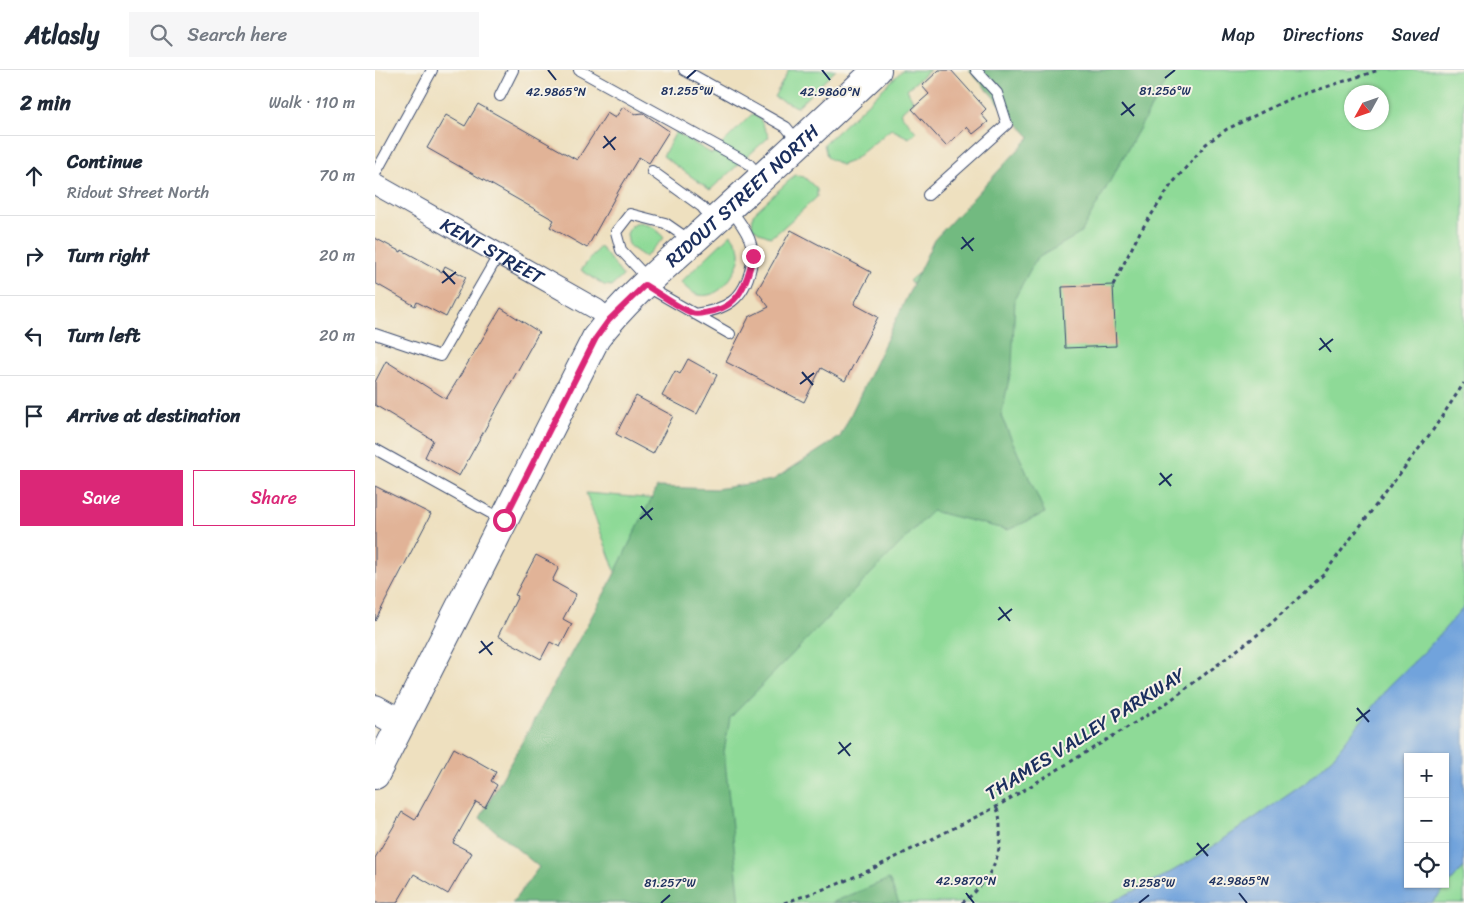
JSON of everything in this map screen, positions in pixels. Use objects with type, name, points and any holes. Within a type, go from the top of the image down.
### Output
[{"type":"street","name":"RIDOUT STREET NORTH","points":[[375,775],[596,338],[609,320],[647,283],[800,144],[877,70]]},
{"type":"street","name":"KENT STREET","points":[[375,184],[596,309],[609,320]]},
{"type":"street","points":[[375,709],[400,724]]},
{"type":"lane","points":[[375,174],[432,70]]},
{"type":"lane","points":[[500,96],[513,70]]},
{"type":"lane","points":[[579,70],[748,163],[761,178]]},
{"type":"lane","points":[[684,70],[786,127],[800,144]]},
{"type":"lane","points":[[928,195],[1007,124],[997,93],[976,70]]},
{"type":"lane","points":[[652,171],[702,207],[721,214],[747,233],[751,244],[753,256],[743,290],[731,303],[715,311],[694,314]]},
{"type":"lane","points":[[692,241],[665,223],[630,214],[617,232],[621,250],[647,283],[694,314],[730,334]]},
{"type":"lane","points":[[375,334],[440,356],[499,254]]},
{"type":"lane","points":[[375,449],[504,520]]},
{"type":"path","points":[[1113,285],[1141,232],[1171,185],[1206,144],[1227,129],[1289,98],[1379,70]]},
{"type":"path","name":"THAMES VALLEY PARKWAY","points":[[784,903],[838,884],[870,870],[996,807],[1164,705],[1265,629],[1323,575],[1433,430],[1464,383]]},
{"type":"path","points":[[961,903],[970,897],[993,869],[998,856],[1001,839],[999,812],[996,807]]},
{"type":"green space","points":[[789,70],[836,70],[797,107],[774,97]]},
{"type":"green space","points":[[903,70],[930,70],[907,89],[913,101],[900,113],[916,132],[909,138],[891,129],[852,161],[841,165],[827,157],[824,144]]},
{"type":"green space","points":[[969,70],[1172,70],[1081,233],[1036,259],[1015,298],[1012,366],[1001,416],[1045,513],[1008,530],[932,511],[730,718],[724,752],[740,903],[512,903],[539,867],[480,818],[609,585],[657,487],[716,489],[773,480],[840,437],[934,240],[1030,137]]},
{"type":"green space","points":[[995,70],[1464,70],[1464,623],[1333,757],[1304,784],[1202,854],[1110,903],[554,903],[621,587],[586,493],[668,500],[752,494],[846,447],[920,289],[909,281],[1055,155]]},
{"type":"green space","points":[[752,114],[760,119],[769,137],[710,190],[663,156],[676,132],[712,154]]},
{"type":"green space","points":[[795,175],[804,177],[817,189],[817,197],[777,233],[770,237],[760,233],[752,227],[753,214]]},
{"type":"green space","points":[[640,222],[655,228],[664,238],[645,257],[629,246],[627,234],[631,226]]},
{"type":"green space","points":[[731,234],[739,247],[740,259],[725,286],[718,291],[704,296],[688,290],[681,282]]},
{"type":"green space","points":[[600,246],[623,276],[612,286],[604,285],[581,270]]},
{"type":"green space","points":[[1464,867],[1464,903],[1432,903],[1445,888],[1449,888],[1449,884]]},
{"type":"green space","points":[[889,879],[899,903],[831,903]]},
{"type":"water","points":[[1464,607],[1464,867],[1449,884],[1449,753],[1404,753],[1404,888],[1445,888],[1432,903],[1110,903],[1202,854],[1304,784],[1333,757],[1388,687],[1426,650]]},
{"type":"building","points":[[939,70],[951,70],[986,109],[981,114],[988,122],[973,134],[967,127],[946,146],[912,109],[929,94],[922,86]]},
{"type":"building","points":[[478,104],[577,160],[607,113],[615,118],[623,107],[635,114],[643,113],[669,131],[649,163],[639,157],[587,248],[550,227],[554,220],[427,148],[446,115],[465,126]]},
{"type":"building","points":[[791,230],[871,272],[854,304],[878,317],[845,381],[821,368],[804,402],[726,362],[749,317],[769,307],[757,291]]},
{"type":"building","points":[[375,238],[401,252],[402,250],[442,272],[445,266],[466,277],[446,317],[417,302],[415,306],[375,283]]},
{"type":"building","points":[[1113,285],[1116,346],[1065,348],[1062,287]]},
{"type":"building","points":[[501,308],[539,332],[459,476],[425,457],[433,440],[375,405],[375,382],[386,361],[446,399]]},
{"type":"building","points":[[688,359],[717,375],[697,414],[662,396],[675,371],[680,374]]},
{"type":"building","points":[[636,396],[673,416],[653,454],[616,434]]},
{"type":"building","points":[[375,486],[431,514],[375,621]]},
{"type":"building","points":[[536,555],[559,567],[552,581],[576,594],[563,619],[572,624],[560,647],[550,642],[541,659],[498,636],[518,596],[515,595]]},
{"type":"building","points":[[454,748],[496,772],[491,781],[497,785],[485,807],[476,802],[453,843],[472,853],[448,894],[414,874],[397,903],[375,903],[375,858],[402,812],[415,820]]},
{"type":"route","points":[[504,520],[596,338],[609,320],[645,285],[694,314],[715,311],[731,303],[743,290],[753,256]]}]
